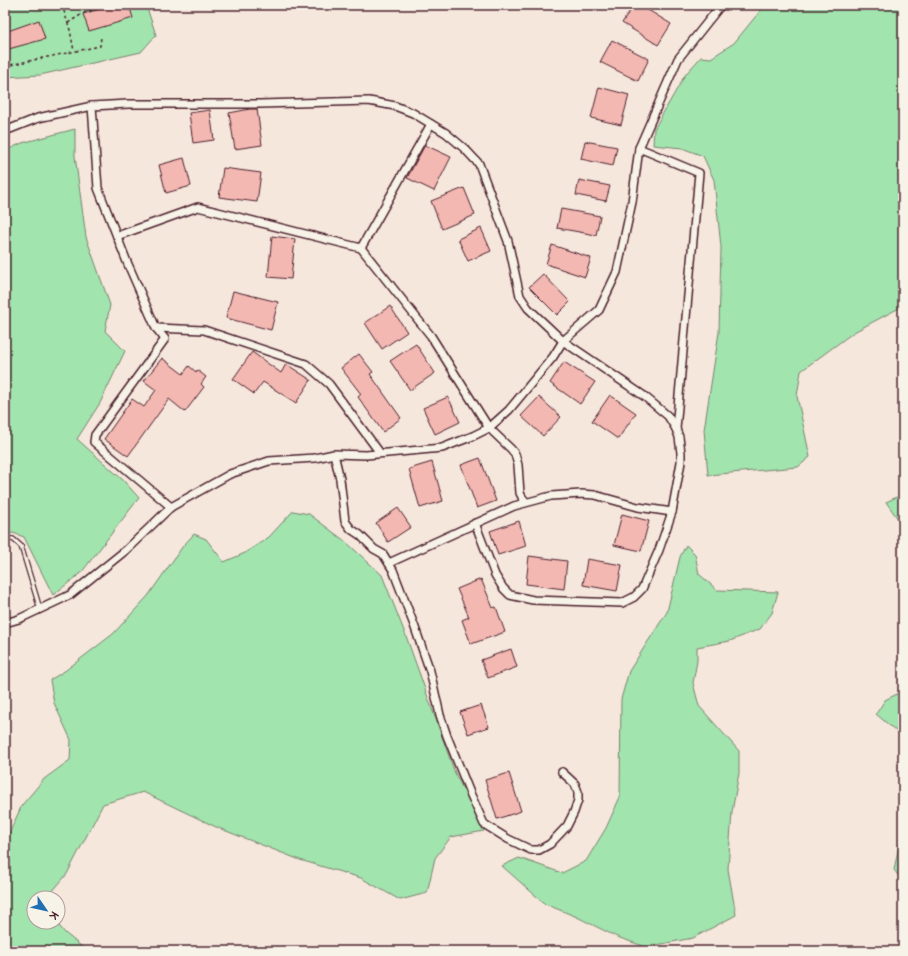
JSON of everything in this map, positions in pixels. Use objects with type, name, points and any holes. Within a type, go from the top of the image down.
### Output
[{"type":"street","points":[[5,623],[20,619],[70,595],[126,550],[172,507],[230,474],[269,461],[315,458],[334,454],[366,455],[442,448],[474,436],[489,428],[509,410],[553,357],[563,341],[600,310],[618,272],[632,202],[639,148],[678,59],[721,5]]},
{"type":"street","points":[[5,131],[38,118],[92,106],[128,104],[260,104],[369,101],[395,106],[412,113],[446,133],[465,149],[479,164],[508,241],[520,296],[528,308],[563,341],[644,396],[668,416],[676,429],[681,444],[681,462],[672,512],[659,550],[642,589],[634,597],[622,603],[533,600],[510,595],[503,588],[495,575],[475,523]]},
{"type":"street","points":[[92,106],[98,188],[127,262],[156,328],[165,339],[95,435],[94,442],[172,507]]},
{"type":"street","points":[[361,248],[431,124]]},
{"type":"street","points":[[639,148],[699,173],[676,429]]},
{"type":"street","points":[[117,236],[198,206],[361,248],[431,336],[489,428],[512,448],[518,465],[520,493],[526,502]]},
{"type":"street","points":[[156,328],[204,330],[306,364],[329,384],[380,454]]},
{"type":"street","points":[[334,454],[340,479],[345,521],[351,529],[360,535],[374,549],[383,554],[389,563],[428,664],[447,736],[484,824],[508,839],[531,850],[539,850],[550,844],[567,826],[578,800],[578,792],[575,784],[562,772]]},
{"type":"street","points":[[389,563],[475,523],[526,502],[551,496],[566,494],[595,495],[638,507],[672,512]]},
{"type":"lane","points":[[5,538],[14,539],[21,546],[40,609]]},
{"type":"path","points":[[62,5],[68,22],[74,52]]},
{"type":"path","points":[[68,22],[103,5]]},
{"type":"path","points":[[5,66],[100,46],[101,37]]},
{"type":"green space","points":[[5,5],[146,5],[156,35],[141,52],[40,75],[5,77]]},
{"type":"green space","points":[[765,5],[903,5],[903,306],[854,332],[801,371],[797,396],[810,457],[798,467],[708,475],[704,430],[719,332],[721,247],[714,180],[703,156],[682,148],[653,145],[654,129],[685,75],[701,57],[711,58],[734,43]]},
{"type":"green space","points":[[75,129],[75,156],[86,237],[110,305],[105,331],[125,351],[100,403],[77,439],[123,480],[139,498],[81,573],[53,595],[24,537],[13,533],[5,535],[5,151],[22,143]]},
{"type":"green space","points":[[903,494],[903,526],[886,502]]},
{"type":"green space","points":[[293,511],[309,514],[345,541],[382,575],[406,636],[455,773],[484,831],[451,837],[435,858],[427,893],[400,900],[361,878],[300,860],[216,827],[143,792],[103,804],[67,874],[54,890],[26,890],[26,930],[63,930],[87,951],[5,951],[5,842],[22,805],[44,779],[70,760],[71,740],[54,703],[50,680],[66,670],[113,634],[148,596],[183,546],[194,534],[206,539],[224,562],[245,553],[269,537]]},
{"type":"green space","points":[[686,545],[695,554],[699,574],[717,590],[778,592],[772,613],[760,629],[730,641],[697,647],[697,661],[693,683],[699,706],[739,751],[739,773],[732,812],[728,869],[736,915],[693,938],[646,947],[617,937],[577,917],[545,904],[502,866],[519,858],[562,873],[586,861],[606,828],[620,797],[621,699],[629,671],[667,612],[680,557]]},
{"type":"green space","points":[[903,691],[903,737],[876,714],[885,700]]},
{"type":"green space","points":[[903,839],[903,881],[894,870],[899,845]]},
{"type":"building","points":[[113,5],[129,5],[133,18],[89,31],[83,14]]},
{"type":"building","points":[[634,5],[640,5],[671,24],[658,45],[622,23]]},
{"type":"building","points":[[39,20],[45,39],[5,50],[5,32]]},
{"type":"building","points":[[612,40],[649,59],[638,81],[600,62]]},
{"type":"building","points":[[599,87],[629,95],[621,125],[591,118]]},
{"type":"building","points":[[257,109],[262,145],[235,149],[229,113]]},
{"type":"building","points":[[210,110],[214,140],[193,143],[189,113]]},
{"type":"building","points":[[585,141],[617,147],[613,166],[581,159]]},
{"type":"building","points":[[425,145],[451,157],[434,191],[407,178]]},
{"type":"building","points":[[184,158],[191,186],[166,193],[159,165]]},
{"type":"building","points":[[223,168],[261,173],[257,202],[219,197]]},
{"type":"building","points":[[579,180],[610,186],[606,201],[576,195]]},
{"type":"building","points":[[464,188],[475,215],[442,229],[431,201]]},
{"type":"building","points":[[561,209],[600,216],[596,235],[557,228]]},
{"type":"building","points":[[481,228],[491,251],[468,261],[458,239]]},
{"type":"building","points":[[272,236],[295,239],[291,279],[268,277]]},
{"type":"building","points":[[552,245],[591,258],[585,277],[546,264]]},
{"type":"building","points":[[543,274],[570,302],[557,315],[529,287]]},
{"type":"building","points":[[233,291],[278,302],[271,330],[226,318]]},
{"type":"building","points":[[390,306],[407,332],[382,349],[365,323]]},
{"type":"building","points":[[416,344],[435,373],[410,390],[390,361]]},
{"type":"building","points":[[252,352],[281,373],[286,364],[311,380],[296,403],[263,382],[254,394],[233,379]]},
{"type":"building","points":[[359,354],[373,372],[370,374],[401,418],[383,432],[358,397],[361,394],[341,368]]},
{"type":"building","points":[[162,358],[183,374],[189,366],[196,372],[197,370],[206,377],[201,384],[204,387],[185,412],[169,399],[128,456],[104,439],[132,399],[144,407],[156,390],[144,381]]},
{"type":"building","points":[[564,362],[595,382],[580,404],[550,383]]},
{"type":"building","points":[[610,395],[636,413],[618,439],[592,421]]},
{"type":"building","points":[[448,397],[460,422],[435,434],[423,408]]},
{"type":"building","points":[[539,397],[561,417],[543,436],[521,416]]},
{"type":"building","points":[[480,458],[496,501],[477,508],[461,465]]},
{"type":"building","points":[[432,462],[443,501],[420,508],[409,469]]},
{"type":"building","points":[[398,508],[411,527],[388,542],[376,523]]},
{"type":"building","points":[[622,514],[649,521],[641,551],[614,545]]},
{"type":"building","points":[[519,521],[526,546],[498,555],[490,531]]},
{"type":"building","points":[[529,556],[567,561],[564,589],[526,584]]},
{"type":"building","points":[[587,559],[622,565],[617,591],[583,585]]},
{"type":"building","points":[[481,579],[493,608],[496,607],[505,632],[471,644],[462,620],[469,617],[457,589]]},
{"type":"building","points":[[511,649],[517,667],[488,678],[481,660]]},
{"type":"building","points":[[481,705],[489,727],[468,734],[460,712]]},
{"type":"building","points":[[509,773],[521,811],[497,819],[485,780]]}]
